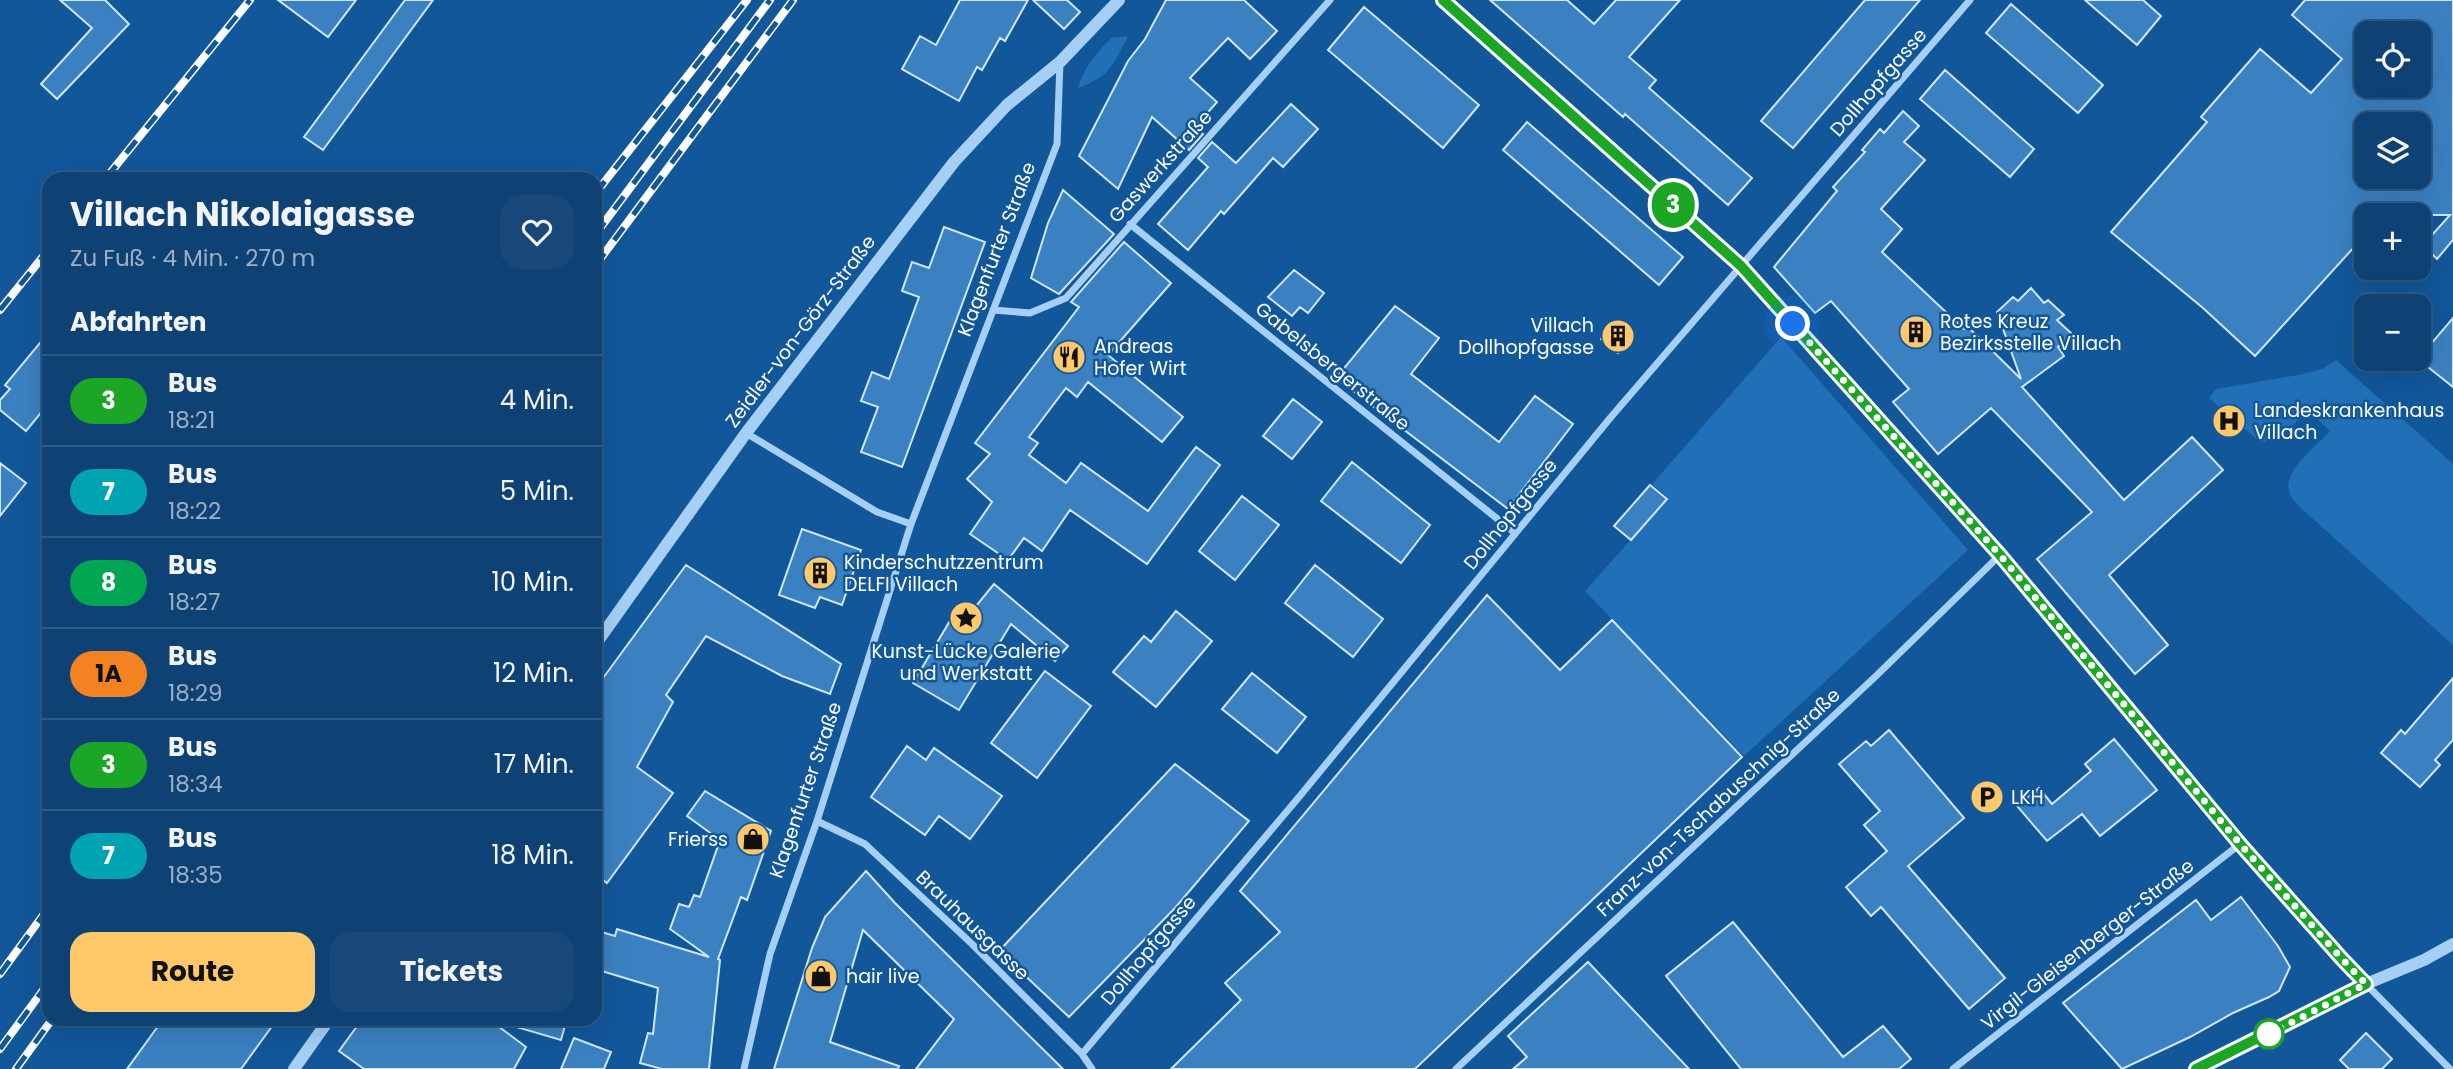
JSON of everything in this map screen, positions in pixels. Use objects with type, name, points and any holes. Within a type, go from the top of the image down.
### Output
[{"type":"street","points":[[1060,62],[1119,0]]},
{"type":"street","name":"Gaswerkstraße","points":[[993,310],[1030,313],[1066,298],[1330,0]]},
{"type":"street","points":[[1443,0],[1741,266],[2000,555],[2240,844],[2342,959],[2451,1069]]},
{"type":"street","name":"Dollhopfgasse","points":[[1082,1054],[1299,797],[1611,416],[1970,0]]},
{"type":"street","name":"Klagenfurter Straße","points":[[744,1069],[770,954],[817,821],[911,524],[1057,144],[1060,62]]},
{"type":"street","name":"Zeidler-von-Görz-Straße","points":[[602,635],[746,433],[954,162],[1007,105],[1060,62]]},
{"type":"street","name":"Gabelsbergerstraße","points":[[1130,224],[1515,533]]},
{"type":"street","points":[[746,433],[877,512],[911,524]]},
{"type":"street","name":"Franz-von-Tschabuschnig-Straße","points":[[1456,1069],[1876,676],[2000,555]]},
{"type":"street","name":"Brauhausgasse","points":[[817,821],[865,844],[972,944],[1082,1054],[1092,1069]]},
{"type":"street","name":"Virgil-Gleisenberger-Straße","points":[[1953,1069],[2240,844]]},
{"type":"street","points":[[2196,1069],[2453,944]]},
{"type":"street","points":[[294,1069],[324,1026]]},
{"type":"shaded area","points":[[1128,36],[1109,69],[1089,84],[1078,88],[1087,67],[1111,38]]},
{"type":"shaded area","points":[[1781,337],[1968,550],[1744,756],[1585,591],[1668,498],[1652,484]]},
{"type":"shaded area","points":[[2336,360],[2453,464],[2453,645],[2302,509],[2291,496],[2289,483],[2296,466],[2330,431],[2307,409],[2280,437],[2266,442],[2259,441],[2209,398],[2216,389],[2298,375],[2322,369]]},
{"type":"building","points":[[60,0],[105,0],[129,24],[57,99],[41,84],[92,28]]},
{"type":"building","points":[[278,0],[356,0],[328,37]]},
{"type":"building","points":[[405,0],[433,0],[323,150],[304,137]]},
{"type":"building","points":[[960,0],[1028,0],[1005,41],[1000,38],[982,70],[977,67],[959,101],[902,69],[920,36],[936,45]]},
{"type":"building","points":[[1033,0],[1067,0],[1080,12],[1064,29]]},
{"type":"building","points":[[1166,0],[1244,0],[1277,31],[1250,59],[1228,38],[1190,78],[1217,102],[1195,127],[1203,134],[1189,150],[1152,117],[1118,189],[1079,156],[1128,61],[1145,39]]},
{"type":"building","points":[[1490,0],[1567,0],[1594,24],[1616,0],[1680,0],[1629,57],[1656,80],[1649,88],[1752,178],[1728,205]]},
{"type":"building","points":[[1865,0],[1920,0],[1793,148],[1761,121]]},
{"type":"building","points":[[2085,0],[2143,0],[2161,16],[2137,45]]},
{"type":"building","name":"Landeskrankenhaus Villach","points":[[2305,0],[2453,0],[2453,240],[2437,259],[2431,253],[2431,236],[2450,215],[2431,215],[2431,203],[2354,203],[2354,247],[2255,356],[2203,308],[2111,232],[2207,122],[2201,117],[2260,49],[2311,93],[2342,59],[2292,15]]},
{"type":"building","points":[[2011,4],[2103,85],[2078,113],[1986,33]]},
{"type":"building","points":[[1364,7],[1479,105],[1443,148],[1328,50]]},
{"type":"building","points":[[1945,70],[2034,149],[2010,177],[1920,99]]},
{"type":"building","points":[[1291,104],[1318,129],[1283,167],[1273,158],[1224,214],[1221,211],[1188,250],[1158,224],[1208,167],[1198,158],[1212,142],[1236,163]]},
{"type":"building","points":[[1903,111],[1919,126],[1904,142],[1925,160],[1881,209],[1902,229],[1882,252],[1964,329],[1968,327],[2021,379],[1997,312],[2013,297],[2018,301],[2031,288],[2044,303],[2048,300],[2064,315],[2057,320],[2072,334],[2058,347],[2064,356],[2022,387],[2124,500],[2192,437],[2223,470],[2109,575],[2168,645],[2135,674],[2037,559],[2092,512],[1991,408],[1938,454],[1893,402],[1909,389],[1831,301],[1815,313],[1774,267],[1837,191],[1833,187],[1865,152],[1862,150],[1880,129],[1884,133]]},
{"type":"building","points":[[1527,122],[1683,257],[1659,285],[1503,150]]},
{"type":"building","points":[[1063,190],[1114,234],[1059,294],[1031,278],[1048,223]]},
{"type":"building","points":[[944,227],[985,242],[902,467],[861,452],[878,407],[861,401],[872,372],[889,379],[919,297],[902,291],[912,262],[929,268]]},
{"type":"building","points":[[1124,242],[1171,283],[1108,355],[1183,417],[1162,442],[1088,382],[1077,397],[1066,388],[1029,437],[1038,443],[1029,455],[1066,483],[1081,463],[1148,511],[1196,447],[1220,465],[1147,564],[1070,510],[1042,551],[1024,538],[1008,560],[970,534],[992,502],[967,479],[990,454],[975,443],[1079,307],[1071,302]]},
{"type":"building","points":[[1294,270],[1324,293],[1308,313],[1300,307],[1292,316],[1268,297]]},
{"type":"building","points":[[1395,306],[1439,338],[1411,374],[1499,442],[1535,396],[1573,424],[1508,509],[1336,378]]},
{"type":"building","name":"Landeskrankenhaus Villach","points":[[2453,318],[2453,387],[2431,369],[2431,344]]},
{"type":"building","name":"Villach Dollhopfgasse","points":[[1617,320],[1634,333],[1618,353],[1601,339]]},
{"type":"building","points":[[42,340],[42,412],[26,431],[0,410],[0,400],[10,389],[5,385]]},
{"type":"building","points":[[1293,399],[1322,422],[1292,459],[1263,436]]},
{"type":"building","points":[[1352,462],[1430,525],[1401,563],[1321,501]]},
{"type":"building","points":[[0,463],[26,483],[0,516]]},
{"type":"building","points":[[1650,485],[1667,499],[1631,540],[1614,526]]},
{"type":"building","points":[[1242,496],[1279,525],[1235,580],[1199,551]]},
{"type":"building","name":"Kinderschutzzentrum DELFI Villach","points":[[802,529],[861,550],[842,605],[820,597],[815,608],[779,595]]},
{"type":"building","points":[[686,565],[841,664],[830,694],[782,676],[706,636],[666,695],[673,702],[637,767],[673,793],[607,883],[602,879],[602,679]]},
{"type":"building","points":[[1315,565],[1383,619],[1353,657],[1285,603]]},
{"type":"building","points":[[994,584],[1068,646],[1055,661],[1011,624],[959,710],[913,683],[957,609],[968,616]]},
{"type":"building","points":[[1487,595],[1560,670],[1612,620],[1742,757],[1415,1069],[1171,1069],[1241,1000],[1225,983],[1280,932],[1240,891]]},
{"type":"building","points":[[1176,611],[1212,641],[1156,707],[1113,672],[1144,636],[1151,642]]},
{"type":"building","points":[[1045,671],[1091,706],[1037,778],[991,743]]},
{"type":"building","points":[[1252,673],[1306,717],[1277,753],[1222,709]]},
{"type":"building","points":[[2453,678],[2453,740],[2435,760],[2440,765],[2420,787],[2381,753],[2401,730],[2405,734]]},
{"type":"building","points":[[1889,730],[1964,818],[1908,866],[2005,978],[1969,1009],[1881,907],[1871,916],[1846,887],[1887,851],[1864,825],[1880,811],[1839,764],[1866,741],[1871,746]]},
{"type":"building","points":[[2114,739],[2157,790],[2100,836],[2082,814],[2047,841],[2017,806],[2039,788],[2052,804],[2091,771],[2085,764]]},
{"type":"building","points":[[907,746],[926,760],[934,748],[1002,796],[970,839],[939,816],[925,835],[871,797]]},
{"type":"building","points":[[1175,764],[1249,821],[1175,908],[1069,1017],[999,951]]},
{"type":"building","points":[[705,791],[771,831],[747,900],[741,897],[718,959],[709,1069],[662,1069],[640,1063],[648,1033],[653,1034],[658,988],[602,971],[602,932],[615,936],[617,929],[709,957],[670,929],[679,904],[689,907],[694,895],[700,897],[720,840],[687,816]]},
{"type":"building","points":[[866,871],[1063,1069],[916,1069],[954,1019],[863,930],[830,1042],[899,1066],[898,1069],[774,1069],[812,948],[825,917]]},
{"type":"building","points":[[2241,897],[2278,946],[2290,967],[2279,991],[2122,1069],[2063,1003],[2196,900],[2211,920]]},
{"type":"building","points":[[1733,922],[1843,1057],[1883,1026],[1911,1059],[1899,1069],[1741,1069],[1666,976]]},
{"type":"building","points":[[1588,962],[1689,1069],[1513,1069],[1527,1057],[1508,1036]]},
{"type":"building","points":[[158,1026],[272,1026],[241,1069],[127,1069]]},
{"type":"building","points":[[357,1026],[498,1026],[526,1047],[514,1069],[364,1069],[339,1051]]},
{"type":"building","points":[[513,1026],[565,1026],[561,1040]]},
{"type":"building","points":[[2366,1033],[2392,1059],[2382,1069],[2349,1069],[2340,1060]]},
{"type":"building","points":[[574,1038],[611,1052],[604,1069],[561,1069]]},
{"type":"railway","points":[[111,172],[250,0]]},
{"type":"railway","points":[[602,185],[747,0]]},
{"type":"railway","points":[[602,226],[770,0]]},
{"type":"railway","points":[[602,257],[793,0]]},
{"type":"railway","points":[[0,310],[42,258]]},
{"type":"railway","points":[[0,974],[42,917]]},
{"type":"railway","points":[[0,1049],[42,992]]},
{"type":"railway","points":[[16,1069],[47,1026]]},
{"type":"bus line","name":"3","points":[[1443,0],[1741,266],[2000,555],[2240,844],[2366,984],[2196,1069]]},
{"type":"place","name":"Rotes Kreuz Bezirksstelle Villach","points":[[1916,332]]},
{"type":"place","name":"Villach Dollhopfgasse","points":[[1618,336]]},
{"type":"place","name":"Andreas Hofer Wirt","points":[[1069,357]]},
{"type":"place","name":"Landeskrankenhaus Villach","points":[[2229,421]]},
{"type":"place","name":"Kinderschutzzentrum DELFI Villach","points":[[820,573]]},
{"type":"place","name":"Kunst-Lücke Galerie und Werkstatt","points":[[966,618]]},
{"type":"place","name":"LKH","points":[[1987,797]]},
{"type":"place","name":"Frierss","points":[[753,839]]},
{"type":"place","name":"hair live","points":[[821,976]]},
{"type":"route","points":[[1793,324],[2000,555],[2240,844],[2366,984],[2269,1034]]}]
